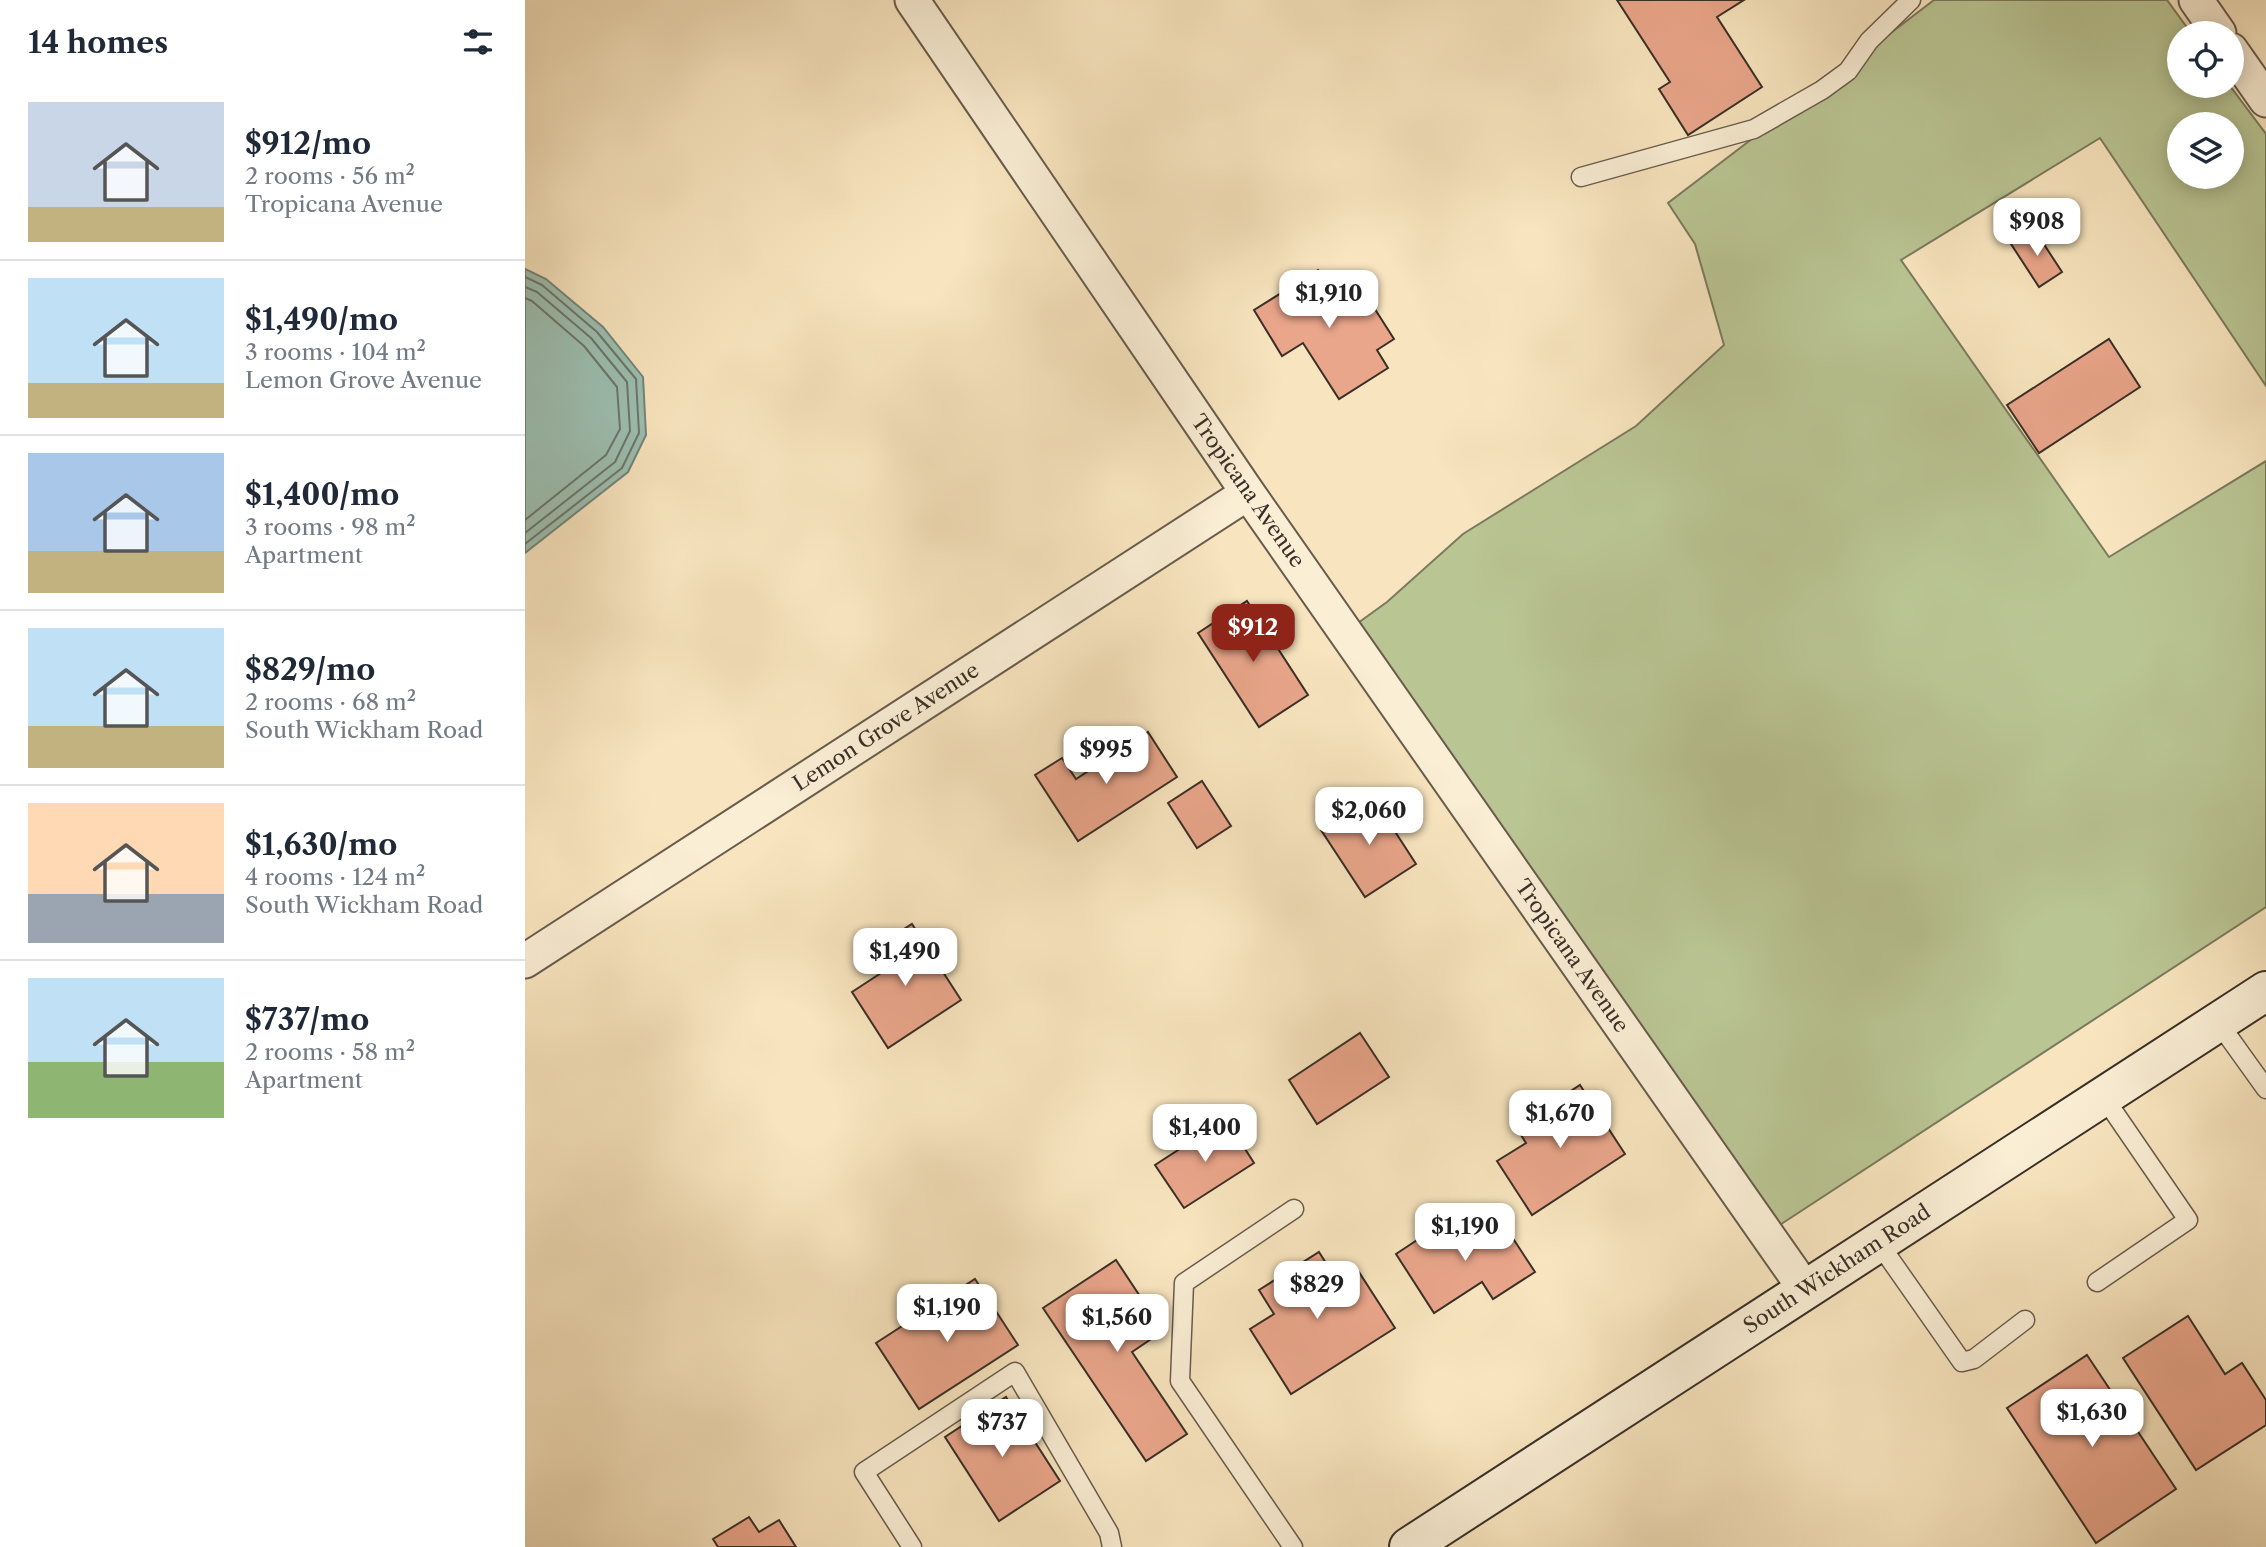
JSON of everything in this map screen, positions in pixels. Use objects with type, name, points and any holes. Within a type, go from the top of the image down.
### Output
[{"type":"main road","name":"South Wickham Road","points":[[1409,1547],[2266,991]]},
{"type":"street","name":"Tropicana Avenue","points":[[912,0],[1248,493],[1805,1289]]},
{"type":"street","points":[[2196,0],[2211,21]]},
{"type":"street","points":[[2244,69],[2266,100]]},
{"type":"street","name":"Lemon Grove Avenue","points":[[525,961],[1248,493]]},
{"type":"lane","points":[[1581,177],[1754,129],[1822,90],[1848,71],[1869,41],[1911,0]]},
{"type":"lane","points":[[2218,1022],[2266,1089]]},
{"type":"lane","points":[[2097,1282],[2188,1220],[2103,1096]]},
{"type":"lane","points":[[1293,1547],[1180,1381],[1184,1283],[1294,1209]]},
{"type":"lane","points":[[1878,1242],[1962,1362],[1974,1360],[2025,1321]]},
{"type":"lane","points":[[912,1547],[865,1472],[1015,1371],[1109,1533],[1112,1547]]},
{"type":"green space","points":[[1934,0],[2167,0],[2182,21],[2167,21],[2167,98],[2239,98],[2266,134],[2266,386],[2100,138],[1901,260],[2109,557],[2266,461],[2266,907],[1766,1234],[1358,623],[1387,602],[1463,534],[1636,426],[1724,345],[1695,244],[1668,203]]},
{"type":"water","points":[[525,269],[546,279],[603,327],[643,377],[646,435],[628,472],[525,553]]},
{"type":"building","points":[[1617,0],[1744,0],[1717,17],[1762,87],[1688,135],[1659,89],[1670,82]]},
{"type":"building","points":[[2034,229],[2062,272],[2039,287],[2011,244]]},
{"type":"building","points":[[1318,270],[1333,293],[1355,278],[1394,339],[1377,350],[1388,368],[1339,399],[1303,343],[1282,356],[1254,310]]},
{"type":"building","points":[[2109,339],[2140,387],[2039,453],[2007,405]]},
{"type":"building","points":[[1247,601],[1308,695],[1259,727],[1198,633]]},
{"type":"building","points":[[1148,732],[1177,777],[1078,841],[1035,775],[1062,758],[1076,779]]},
{"type":"building","points":[[1202,781],[1231,826],[1197,848],[1168,803]]},
{"type":"building","points":[[1372,796],[1416,864],[1365,897],[1321,830]]},
{"type":"building","points":[[912,924],[961,1000],[888,1048],[852,992],[884,971],[871,950]]},
{"type":"building","points":[[1360,1033],[1389,1077],[1317,1124],[1289,1080]]},
{"type":"building","points":[[1580,1085],[1625,1154],[1532,1215],[1497,1161],[1526,1143],[1516,1127]]},
{"type":"building","points":[[1226,1119],[1254,1163],[1184,1208],[1155,1165]]},
{"type":"building","points":[[1497,1214],[1535,1272],[1493,1299],[1482,1282],[1434,1313],[1396,1254],[1443,1223],[1455,1241]]},
{"type":"building","points":[[1319,1252],[1338,1282],[1357,1269],[1395,1328],[1291,1394],[1250,1329],[1274,1314],[1259,1290]]},
{"type":"building","points":[[1116,1260],[1163,1331],[1132,1352],[1187,1434],[1146,1461],[1043,1308]]},
{"type":"building","points":[[975,1279],[1018,1345],[919,1409],[876,1343]]},
{"type":"building","points":[[2188,1316],[2225,1374],[2242,1363],[2266,1400],[2266,1425],[2196,1470],[2123,1358]]},
{"type":"building","points":[[2087,1355],[2176,1489],[2096,1543],[2007,1408]]},
{"type":"building","points":[[1006,1397],[1060,1481],[999,1521],[945,1437]]},
{"type":"building","points":[[749,1517],[759,1532],[779,1520],[796,1547],[718,1547],[713,1539]]}]
